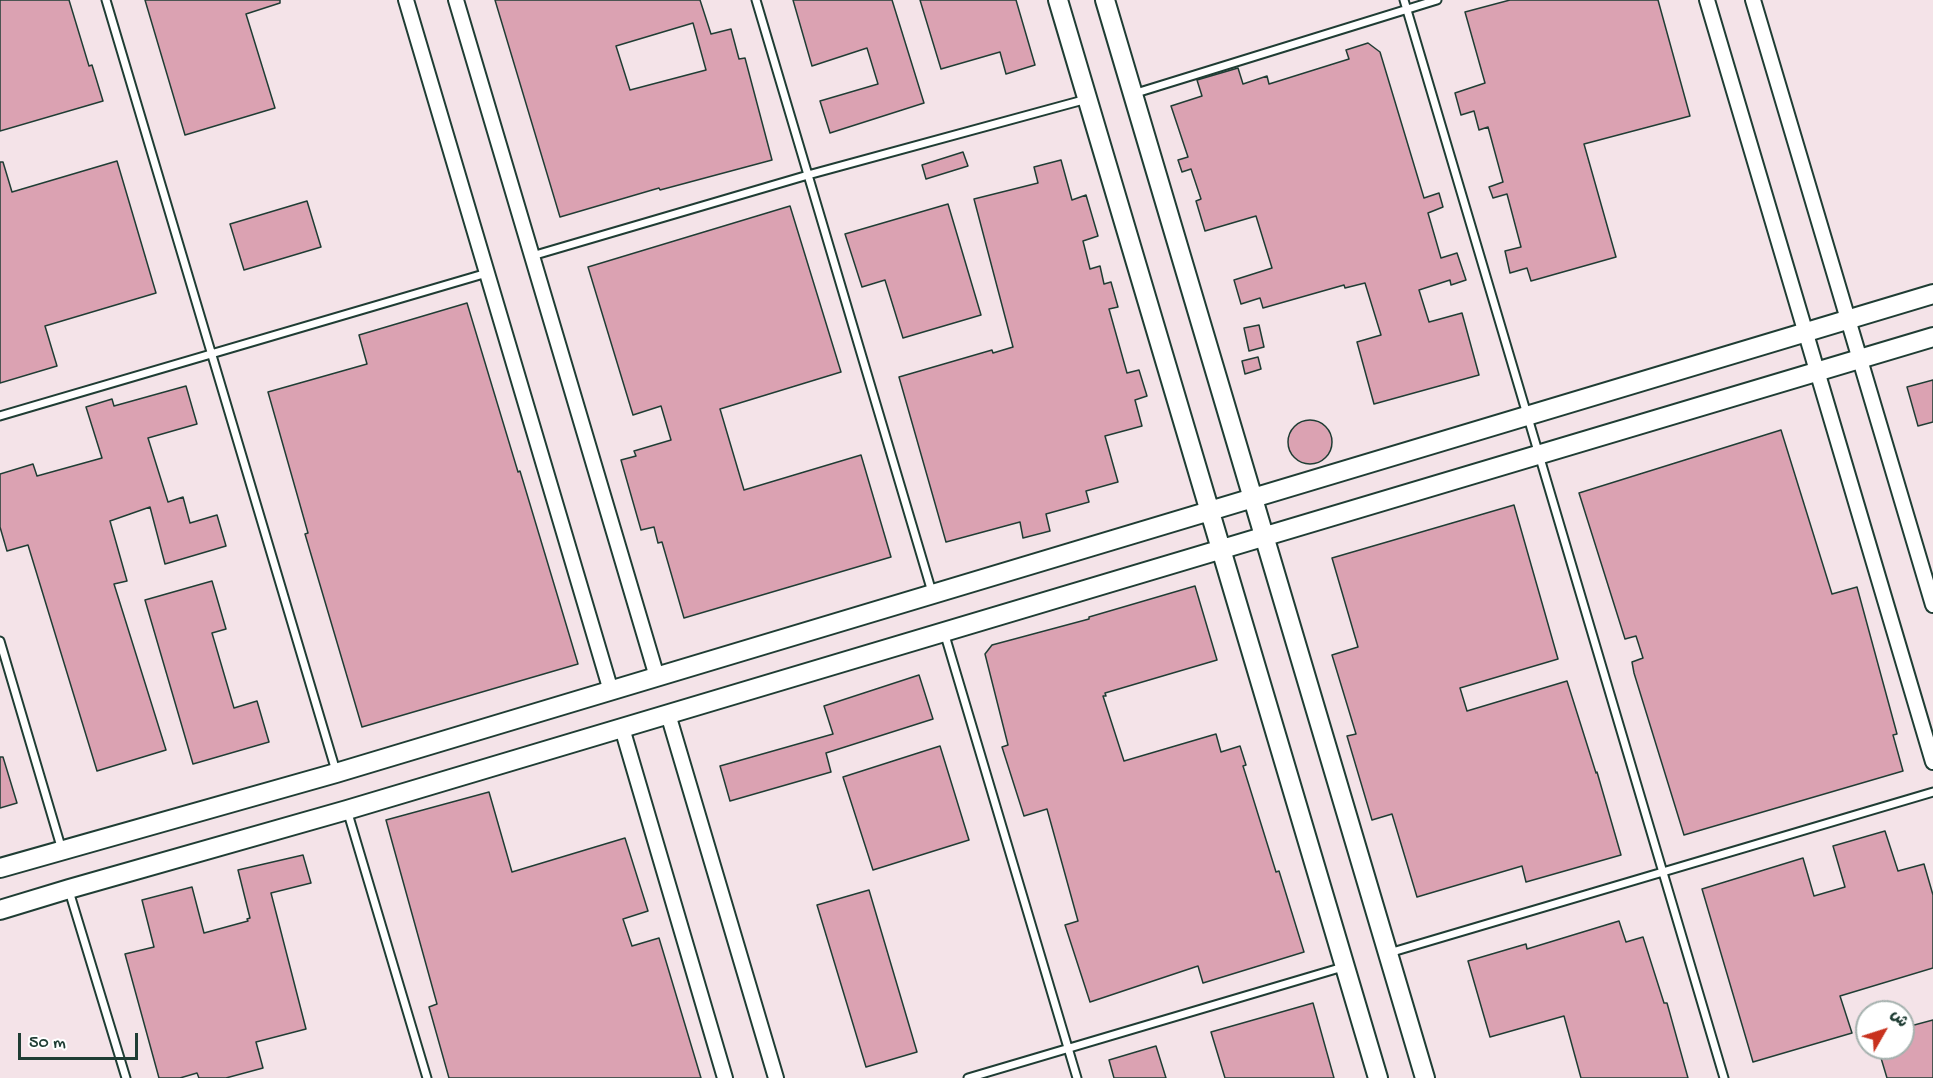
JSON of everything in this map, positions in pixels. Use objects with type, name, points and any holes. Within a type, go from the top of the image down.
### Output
[{"type":"street","points":[[405,0],[611,691]]},
{"type":"street","points":[[456,0],[657,677]]},
{"type":"street","points":[[1058,0],[1378,1078]]},
{"type":"street","points":[[1105,0],[1425,1078]]},
{"type":"street","points":[[1707,0],[1933,762]]},
{"type":"street","points":[[1753,0],[1933,605]]},
{"type":"street","points":[[0,868],[336,773],[1933,294]]},
{"type":"street","points":[[0,910],[347,810],[1933,337]]},
{"type":"street","points":[[668,714],[776,1078]]},
{"type":"street","points":[[622,728],[725,1078]]},
{"type":"lane","points":[[106,0],[336,773]]},
{"type":"lane","points":[[756,0],[933,594]]},
{"type":"lane","points":[[1404,0],[1724,1078]]},
{"type":"lane","points":[[1133,94],[1437,0]]},
{"type":"lane","points":[[532,256],[808,175],[1087,99]]},
{"type":"lane","points":[[0,417],[487,273]]},
{"type":"lane","points":[[944,632],[1077,1078]]},
{"type":"lane","points":[[0,640],[62,850]]},
{"type":"lane","points":[[1388,953],[1933,792]]},
{"type":"lane","points":[[347,810],[427,1078]]},
{"type":"lane","points":[[69,889],[126,1078]]},
{"type":"lane","points":[[968,1078],[1345,966]]},
{"type":"shaded area","points":[[0,0],[1933,0],[1933,1078],[0,1078]]},
{"type":"building","points":[[0,0],[69,0],[89,66],[92,65],[103,101],[0,131]]},
{"type":"building","points":[[145,0],[280,0],[280,3],[246,14],[275,108],[185,135]]},
{"type":"building","points":[[495,0],[700,0],[711,34],[731,29],[739,59],[745,58],[772,160],[660,190],[659,188],[560,217]],"holes":[[[693,23],[706,70],[630,90],[616,46]]]},
{"type":"building","points":[[793,0],[892,0],[924,103],[830,133],[820,101],[878,84],[867,48],[812,66]]},
{"type":"building","points":[[920,0],[1016,0],[1035,65],[1006,74],[1000,52],[941,69]]},
{"type":"building","points":[[1510,0],[1658,0],[1690,116],[1584,144],[1616,257],[1531,281],[1527,268],[1510,273],[1505,251],[1521,247],[1507,194],[1493,198],[1489,187],[1503,182],[1488,127],[1479,130],[1474,111],[1461,115],[1455,93],[1485,83],[1465,12]]},
{"type":"building","points":[[1368,43],[1380,52],[1424,198],[1439,193],[1443,207],[1428,213],[1441,258],[1457,253],[1466,280],[1451,285],[1450,280],[1419,290],[1429,322],[1462,313],[1479,375],[1374,404],[1357,342],[1381,335],[1365,283],[1345,288],[1344,285],[1263,308],[1260,298],[1241,304],[1234,280],[1272,268],[1256,216],[1205,231],[1196,201],[1201,199],[1191,169],[1182,172],[1178,160],[1188,157],[1171,106],[1202,96],[1197,80],[1238,68],[1243,84],[1267,76],[1269,84],[1349,59],[1346,50]]},
{"type":"building","points":[[963,152],[968,166],[926,179],[922,165]]},
{"type":"building","points":[[1061,160],[1072,200],[1086,195],[1098,236],[1083,241],[1090,269],[1100,266],[1104,284],[1111,282],[1118,307],[1109,309],[1127,373],[1139,370],[1147,396],[1135,400],[1142,426],[1105,436],[1118,482],[1086,491],[1089,502],[1046,514],[1050,531],[1023,538],[1020,522],[946,542],[899,377],[992,350],[993,353],[1013,347],[974,199],[1038,183],[1034,167]]},
{"type":"building","points":[[117,161],[156,293],[45,326],[57,366],[0,383],[0,162],[3,162],[12,192]]},
{"type":"building","points":[[307,201],[321,247],[244,270],[230,224]]},
{"type":"building","points":[[948,204],[981,315],[903,338],[885,280],[862,287],[845,234]]},
{"type":"building","points":[[790,206],[841,372],[720,409],[744,490],[861,455],[891,557],[684,618],[662,542],[658,543],[654,527],[641,530],[621,460],[636,456],[634,451],[671,440],[661,406],[633,415],[588,267]]},
{"type":"building","points":[[467,303],[578,664],[362,727],[305,534],[308,533],[268,392],[367,364],[359,335]]},
{"type":"building","points":[[1259,325],[1264,347],[1249,351],[1244,328]]},
{"type":"building","points":[[1258,357],[1261,369],[1245,374],[1242,361]]},
{"type":"building","points":[[1933,380],[1933,422],[1918,426],[1907,387]]},
{"type":"building","points":[[186,386],[197,424],[148,438],[168,502],[183,497],[190,523],[217,515],[226,546],[165,564],[150,507],[110,521],[127,581],[114,584],[166,750],[97,771],[28,545],[7,551],[0,527],[0,474],[33,464],[37,476],[102,458],[86,407],[112,399],[114,406]]},
{"type":"building","points":[[1310,420],[1325,427],[1332,442],[1325,457],[1310,464],[1295,457],[1288,442],[1295,427]]},
{"type":"building","points":[[1781,430],[1832,594],[1857,587],[1897,734],[1893,735],[1903,771],[1684,835],[1634,673],[1632,662],[1643,658],[1636,636],[1625,639],[1579,493]]},
{"type":"building","points":[[1514,505],[1558,659],[1460,688],[1467,711],[1567,681],[1621,855],[1526,882],[1522,866],[1417,897],[1392,814],[1372,820],[1347,736],[1356,734],[1332,655],[1358,647],[1332,558]]},
{"type":"building","points":[[212,581],[226,629],[212,633],[234,708],[257,701],[269,742],[193,764],[145,600]]},
{"type":"building","points":[[1195,586],[1217,660],[1105,693],[1106,696],[1103,696],[1124,761],[1216,734],[1221,752],[1240,746],[1246,765],[1243,766],[1304,952],[1203,983],[1198,966],[1090,1002],[1065,925],[1078,921],[1047,809],[1024,816],[1002,747],[1008,745],[985,654],[992,645],[1089,619],[1089,617]]},
{"type":"building","points":[[919,675],[933,719],[826,753],[831,772],[730,801],[720,766],[833,734],[824,706]]},
{"type":"building","points":[[940,746],[969,840],[873,870],[843,777]]},
{"type":"building","points":[[0,757],[3,757],[17,803],[0,808]]},
{"type":"building","points":[[489,792],[512,872],[625,838],[648,911],[623,919],[632,946],[659,938],[701,1078],[449,1078],[429,1007],[437,1004],[386,820]]},
{"type":"building","points":[[1885,831],[1898,871],[1924,864],[1933,895],[1933,968],[1840,996],[1852,1033],[1753,1062],[1702,889],[1803,858],[1814,896],[1845,887],[1833,846]]},
{"type":"building","points":[[303,855],[311,883],[271,893],[306,1029],[256,1042],[263,1068],[226,1078],[199,1078],[197,1073],[180,1078],[159,1078],[125,954],[154,947],[142,900],[192,887],[204,933],[248,921],[247,919],[250,918],[238,870]]},
{"type":"building","points":[[869,890],[917,1052],[866,1067],[817,905]]},
{"type":"building","points":[[1619,921],[1626,942],[1643,937],[1664,1003],[1667,1003],[1688,1078],[1581,1078],[1564,1016],[1490,1037],[1468,961],[1526,944],[1527,949]]},
{"type":"building","points":[[1313,1003],[1334,1078],[1225,1078],[1211,1032]]},
{"type":"building","points":[[1933,1020],[1933,1078],[1887,1078],[1882,1060],[1915,1060],[1915,1025]]},
{"type":"building","points":[[1156,1046],[1166,1078],[1114,1078],[1109,1060]]}]
